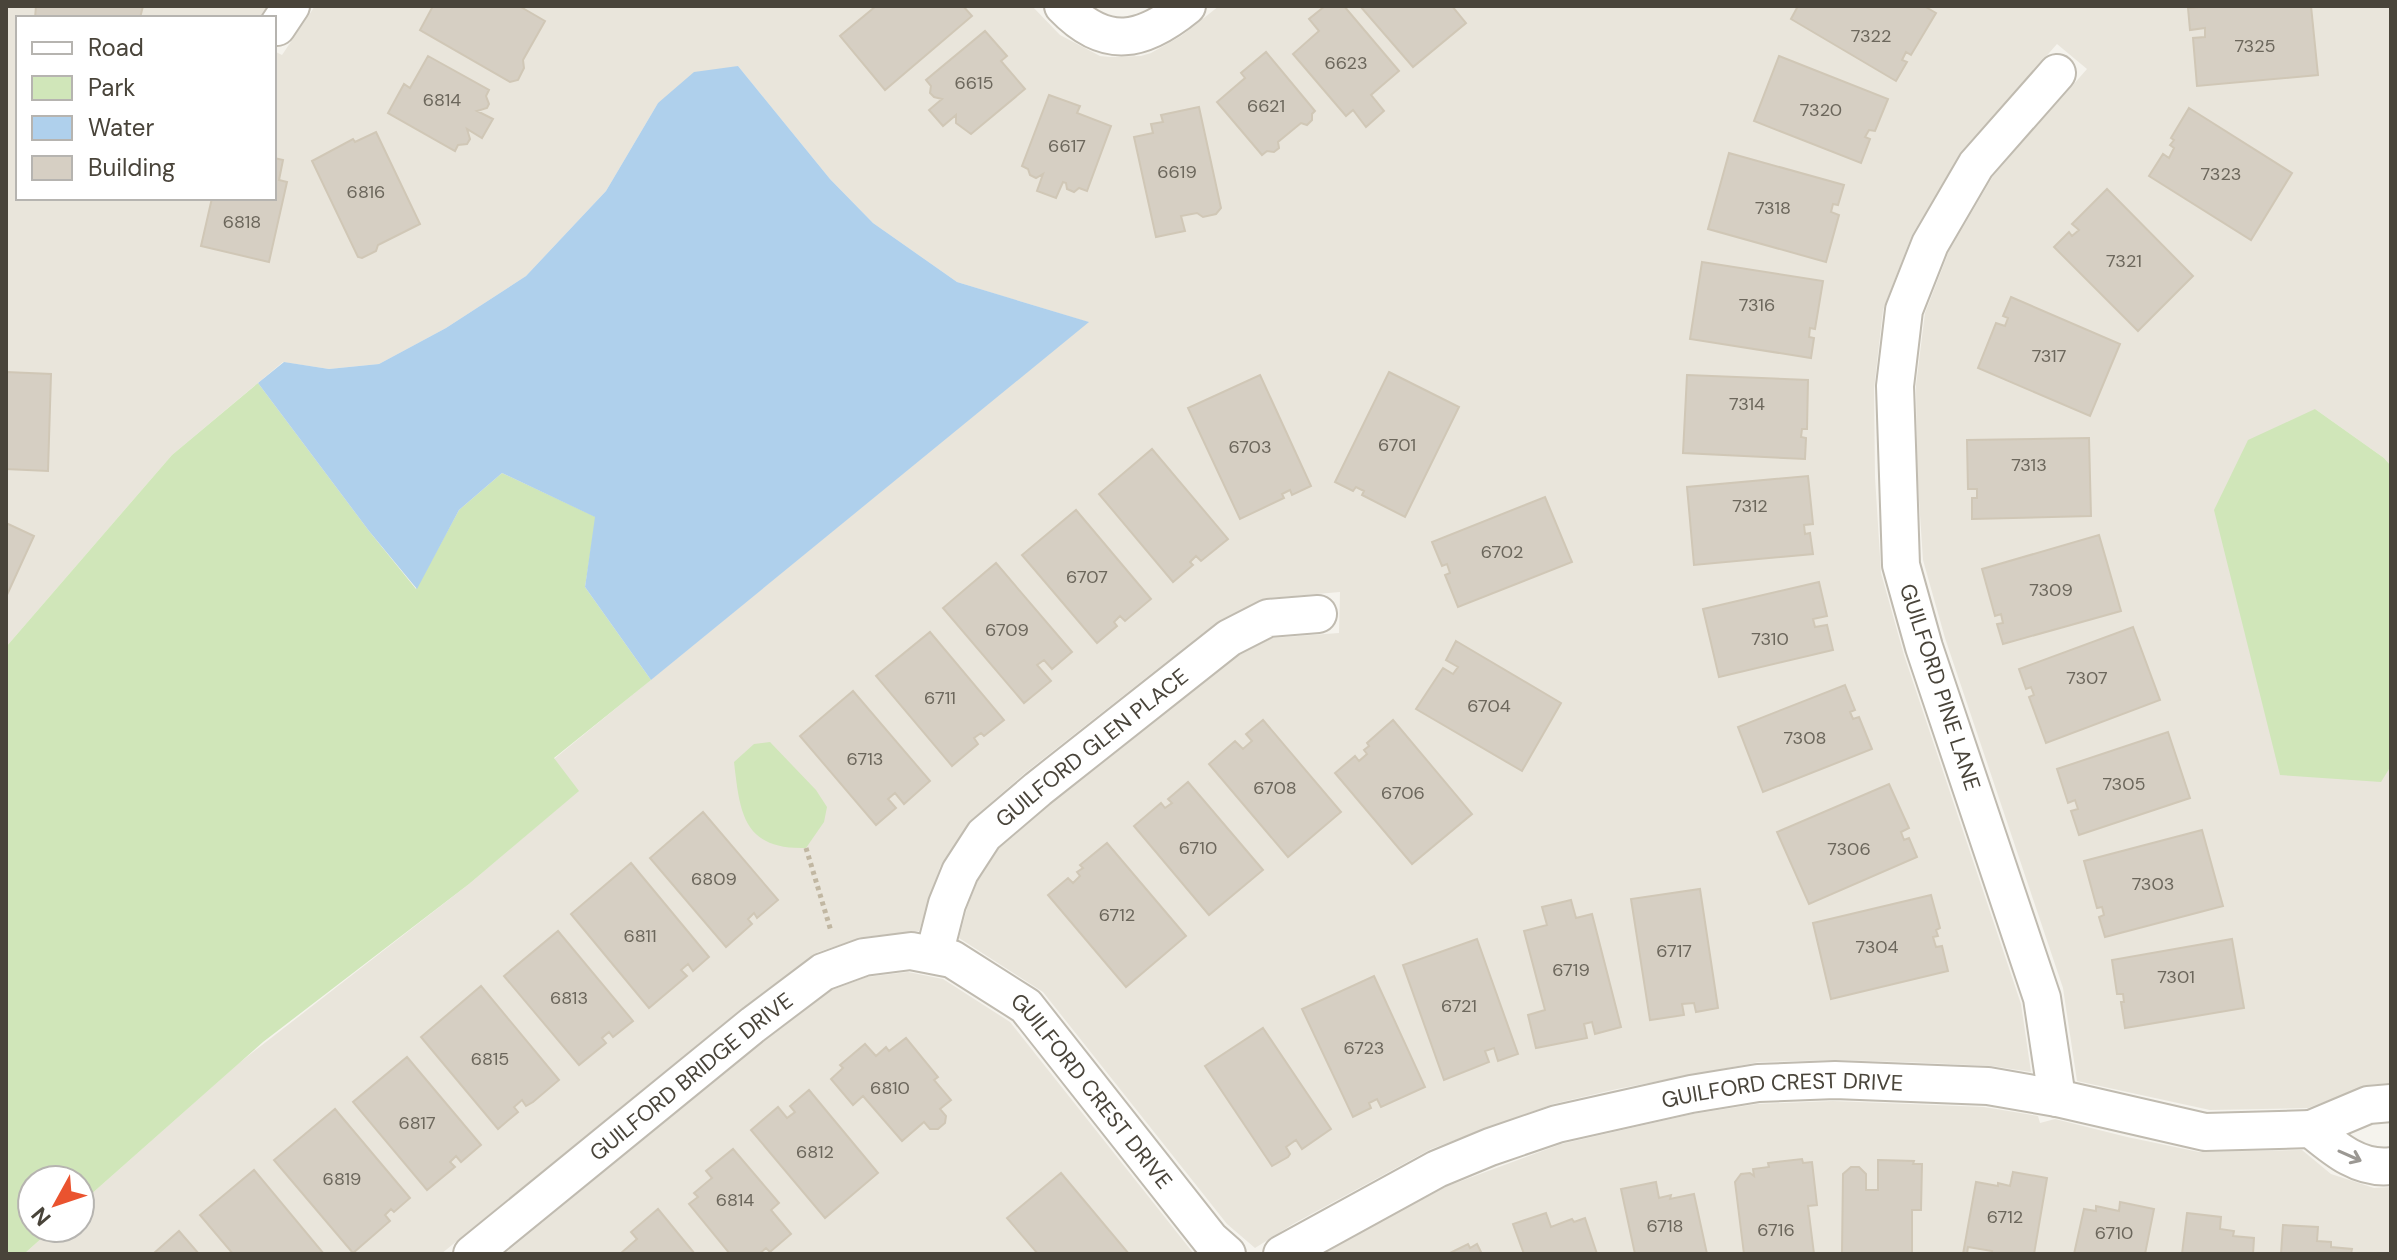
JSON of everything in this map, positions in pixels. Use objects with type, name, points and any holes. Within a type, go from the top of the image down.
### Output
[{"type":"street","points":[[1063,6],[1077,20],[1111,36],[1142,35],[1169,21],[1187,6]]},
{"type":"street","name":"GUILFORD PINE LANE","points":[[2057,73],[1976,165],[1930,244],[1904,310],[1895,386],[1901,565],[1924,647],[1964,758],[2042,998],[2057,1098]]},
{"type":"street","name":"GUILFORD GLEN PLACE","points":[[934,955],[947,904],[960,872],[984,835],[1229,638],[1268,618],[1318,614]]},
{"type":"street","name":"GUILFORD BRIDGE DRIVE","points":[[472,1254],[754,1024],[823,972],[864,957],[911,951],[934,955]]},
{"type":"street","name":"GUILFORD CREST DRIVE","points":[[934,955],[952,959],[1026,1006],[1210,1239],[1227,1254]]},
{"type":"street","name":"GUILFORD CREST DRIVE","points":[[1282,1254],[1437,1169],[1490,1147],[1557,1124],[1691,1094],[1758,1083],[1835,1080],[1988,1086],[2057,1098],[2205,1132],[2311,1129],[2368,1105],[2391,1103]]},
{"type":"street","points":[[2311,1129],[2345,1157],[2382,1168],[2391,1166]]},
{"type":"path","points":[[806,848],[841,965]]},
{"type":"shaded area","points":[[6,6],[267,6],[260,16],[16,16],[16,200],[276,200],[276,52],[282,55],[315,6],[1032,6],[1060,35],[1100,56],[1110,57],[1151,53],[1181,36],[1219,6],[2391,6],[2391,466],[2315,409],[2380,782],[2391,766],[2391,1083],[2369,1085],[2308,1108],[2210,1110],[2077,1081],[2063,988],[1945,638],[1923,560],[1917,470],[1916,385],[1925,313],[1949,251],[1993,176],[2087,69],[2057,44],[1961,153],[1912,235],[1883,310],[1874,389],[1881,573],[1904,655],[2021,1004],[2031,1072],[1992,1066],[1906,1062],[1759,1062],[1617,1089],[1553,1104],[1431,1149],[1255,1248],[1227,1224],[1043,992],[959,938],[978,880],[999,848],[1239,655],[1272,638],[1339,633],[1340,592],[1269,598],[1217,622],[1025,773],[971,820],[940,867],[919,931],[864,937],[818,952],[742,1008],[441,1254],[24,1254],[35,1244],[96,1244],[96,1190],[239,1063],[469,884],[578,791],[554,759],[1088,322],[957,282],[873,223],[830,179],[738,66],[658,103],[606,191],[526,276],[446,328],[379,364],[329,369],[283,362],[172,455],[6,647]]},
{"type":"shaded area","points":[[908,972],[943,979],[1010,1022],[1194,1254],[504,1254],[766,1039],[832,990],[867,977]]},
{"type":"shaded area","points":[[1833,1101],[1984,1107],[2038,1116],[2040,1123],[2055,1119],[2199,1152],[2302,1150],[2331,1174],[2374,1188],[2391,1187],[2391,1254],[1321,1254],[1445,1187],[1561,1144],[1693,1114],[1757,1104]]},
{"type":"green space","points":[[258,383],[416,589],[459,510],[502,473],[596,517],[585,587],[651,680],[554,758],[579,791],[469,884],[263,1042],[96,1190],[96,1164],[16,1164],[16,1244],[35,1244],[24,1254],[6,1254],[6,647],[172,455]]},
{"type":"green space","points":[[2315,409],[2391,466],[2391,766],[2381,782],[2280,775],[2214,510],[2248,440]]},
{"type":"green space","points":[[770,742],[816,790],[827,807],[824,822],[806,848],[769,843],[757,835],[743,812],[734,762],[754,744]]},
{"type":"water","points":[[738,66],[830,179],[873,223],[957,282],[1089,322],[651,680],[585,587],[595,517],[502,473],[459,510],[417,589],[369,531],[258,383],[284,362],[329,369],[379,364],[446,328],[526,276],[606,191],[658,103],[694,72]]},
{"type":"building","points":[[36,6],[143,6],[140,16],[35,16]]},
{"type":"building","points":[[433,6],[519,6],[545,21],[523,60],[524,68],[518,80],[510,82],[420,30]]},
{"type":"building","points":[[876,6],[963,6],[972,16],[885,90],[840,36]]},
{"type":"building","points":[[1325,6],[1344,6],[1399,71],[1371,95],[1384,111],[1366,127],[1353,110],[1346,116],[1293,54],[1319,31],[1309,19]]},
{"type":"building","points":[[1360,6],[1452,6],[1466,23],[1413,67]]},
{"type":"building","points":[[1798,6],[1924,6],[1936,13],[1911,55],[1906,52],[1902,60],[1907,62],[1896,81],[1791,19]]},
{"type":"building","points":[[2311,6],[2318,75],[2197,86],[2193,38],[2205,37],[2205,28],[2190,30],[2188,8]]},
{"type":"building","points":[[985,31],[1007,56],[1001,61],[1025,89],[971,134],[956,123],[956,115],[943,126],[929,110],[942,99],[930,93],[931,86],[926,80]]},
{"type":"building","points":[[1266,52],[1315,111],[1307,125],[1301,123],[1278,142],[1279,148],[1262,155],[1217,102],[1245,78],[1241,73]]},
{"type":"building","points":[[428,56],[489,90],[487,108],[477,111],[493,119],[482,138],[467,129],[470,139],[467,144],[458,145],[455,151],[388,113],[404,84],[410,88]]},
{"type":"building","points":[[1779,56],[1888,99],[1875,131],[1869,130],[1865,137],[1870,139],[1861,163],[1754,121]]},
{"type":"building","points":[[1049,95],[1080,106],[1077,113],[1111,126],[1087,191],[1079,188],[1074,192],[1067,189],[1063,182],[1056,198],[1037,191],[1043,174],[1036,178],[1022,166]]},
{"type":"building","points":[[1199,107],[1221,208],[1216,214],[1203,217],[1197,213],[1181,216],[1185,231],[1156,237],[1134,137],[1153,133],[1151,124],[1163,122],[1161,115]]},
{"type":"building","points":[[2189,108],[2292,173],[2251,240],[2149,176],[2163,154],[2169,158],[2174,148],[2170,145],[2174,140],[2171,138]]},
{"type":"building","points":[[376,132],[420,224],[378,245],[376,251],[362,258],[358,257],[312,161],[353,139],[355,142]]},
{"type":"building","points":[[1729,153],[1844,185],[1838,205],[1833,204],[1831,212],[1839,215],[1826,262],[1708,229]]},
{"type":"building","points":[[276,158],[283,160],[279,180],[287,182],[269,262],[201,246],[212,200],[276,200]]},
{"type":"building","points":[[2107,189],[2193,276],[2138,331],[2054,247],[2069,232],[2072,236],[2079,230],[2072,224]]},
{"type":"building","points":[[1702,262],[1823,281],[1815,329],[1810,328],[1809,337],[1814,338],[1811,358],[1690,339]]},
{"type":"building","points":[[2011,297],[2120,344],[2090,416],[1978,368],[1996,323],[2005,326],[2008,318],[2003,316]]},
{"type":"building","points":[[6,372],[51,374],[48,471],[6,469]]},
{"type":"building","points":[[1389,372],[1459,407],[1405,517],[1362,495],[1364,491],[1356,487],[1353,491],[1335,482]]},
{"type":"building","points":[[1260,375],[1311,486],[1292,495],[1290,490],[1282,494],[1284,498],[1240,519],[1188,408]]},
{"type":"building","points":[[1687,375],[1808,380],[1807,429],[1802,429],[1801,437],[1806,438],[1805,459],[1683,453]]},
{"type":"building","points":[[2089,438],[2091,516],[1972,519],[1972,498],[1977,498],[1977,489],[1968,489],[1967,440]]},
{"type":"building","points":[[1152,449],[1228,539],[1201,561],[1196,556],[1190,562],[1193,565],[1173,582],[1099,494]]},
{"type":"building","points":[[1808,476],[1813,524],[1804,525],[1805,534],[1810,533],[1813,554],[1694,565],[1687,487]]},
{"type":"building","points":[[1545,497],[1572,562],[1458,607],[1445,575],[1450,573],[1447,564],[1442,566],[1432,542]]},
{"type":"building","points":[[1076,510],[1151,599],[1125,621],[1120,616],[1114,622],[1117,626],[1097,643],[1022,555]]},
{"type":"building","points":[[6,523],[34,536],[6,597]]},
{"type":"building","points":[[2099,535],[2121,611],[2003,644],[1997,624],[2003,623],[2001,614],[1995,616],[1982,569]]},
{"type":"building","points":[[996,563],[1072,652],[1052,669],[1044,660],[1037,665],[1051,681],[1024,703],[943,608]]},
{"type":"building","points":[[1819,582],[1827,616],[1813,619],[1815,627],[1827,625],[1833,650],[1719,677],[1703,609]]},
{"type":"building","points":[[2133,627],[2160,700],[2046,743],[2029,697],[2034,695],[2031,687],[2026,689],[2019,669]]},
{"type":"building","points":[[930,632],[1004,720],[984,736],[981,733],[974,738],[978,744],[952,766],[876,676]]},
{"type":"building","points":[[1456,641],[1561,703],[1522,771],[1416,709],[1443,668],[1453,674],[1458,667],[1446,660]]},
{"type":"building","points":[[1845,685],[1855,710],[1850,712],[1853,719],[1859,717],[1872,749],[1763,792],[1738,727]]},
{"type":"building","points":[[853,691],[930,781],[904,804],[895,793],[888,799],[896,808],[876,825],[800,736]]},
{"type":"building","points":[[1263,720],[1341,812],[1288,857],[1209,764],[1235,741],[1243,749],[1252,741],[1246,734]]},
{"type":"building","points":[[1393,720],[1472,814],[1412,864],[1335,773],[1355,756],[1359,761],[1367,754],[1364,750],[1369,746],[1367,743]]},
{"type":"building","points":[[2168,732],[2190,798],[2079,835],[2071,811],[2078,809],[2075,800],[2068,803],[2057,769]]},
{"type":"building","points":[[1188,782],[1263,870],[1209,915],[1134,826],[1161,803],[1165,808],[1172,803],[1168,799]]},
{"type":"building","points":[[1889,784],[1909,828],[1901,832],[1904,840],[1909,838],[1917,857],[1809,904],[1777,832]]},
{"type":"building","points":[[703,812],[778,900],[757,918],[754,913],[748,919],[752,924],[726,947],[650,858]]},
{"type":"building","points":[[2202,830],[2223,906],[2105,937],[2099,917],[2104,915],[2102,907],[2097,908],[2084,861]]},
{"type":"building","points":[[1107,843],[1186,936],[1126,987],[1048,895],[1068,878],[1073,883],[1080,876],[1077,872],[1083,868],[1080,865]]},
{"type":"building","points":[[631,863],[709,957],[693,971],[688,964],[681,970],[687,976],[649,1008],[571,914]]},
{"type":"building","points":[[1700,889],[1718,1008],[1696,1012],[1694,1003],[1682,1004],[1684,1015],[1650,1020],[1631,899]]},
{"type":"building","points":[[1931,895],[1940,928],[1936,930],[1938,936],[1933,937],[1936,947],[1942,946],[1948,971],[1831,999],[1813,923]]},
{"type":"building","points":[[1571,900],[1576,918],[1592,914],[1621,1027],[1595,1034],[1592,1022],[1584,1024],[1587,1038],[1536,1048],[1528,1015],[1545,1010],[1524,931],[1547,925],[1542,907]]},
{"type":"building","points":[[558,931],[633,1021],[613,1037],[609,1032],[602,1038],[606,1043],[579,1065],[504,976]]},
{"type":"building","points":[[1477,939],[1518,1054],[1498,1061],[1494,1048],[1485,1051],[1489,1062],[1444,1080],[1403,965]]},
{"type":"building","points":[[2232,939],[2244,1008],[2125,1028],[2121,1002],[2124,1002],[2123,994],[2117,994],[2112,960]]},
{"type":"building","points":[[1374,976],[1425,1087],[1381,1107],[1377,1099],[1369,1103],[1371,1108],[1353,1117],[1302,1009]]},
{"type":"building","points":[[481,986],[559,1080],[526,1106],[522,1100],[514,1107],[518,1112],[498,1129],[421,1037]]},
{"type":"building","points":[[1263,1028],[1331,1129],[1302,1149],[1296,1140],[1286,1147],[1290,1154],[1288,1157],[1272,1166],[1205,1066]]},
{"type":"building","points":[[906,1038],[938,1077],[934,1080],[951,1100],[940,1109],[946,1116],[945,1123],[938,1129],[930,1129],[924,1122],[902,1141],[863,1096],[853,1105],[831,1079],[843,1068],[840,1065],[865,1044],[876,1056],[886,1047],[889,1051]]},
{"type":"building","points":[[407,1057],[481,1145],[461,1162],[456,1156],[450,1162],[455,1167],[427,1190],[353,1102]]},
{"type":"building","points":[[809,1090],[878,1173],[825,1218],[751,1130],[778,1107],[787,1118],[795,1112],[790,1106]]},
{"type":"building","points":[[335,1109],[410,1198],[394,1212],[391,1209],[385,1215],[390,1221],[353,1253],[274,1160]]},
{"type":"building","points":[[733,1149],[779,1203],[771,1210],[791,1234],[770,1252],[766,1248],[759,1254],[730,1254],[689,1204],[698,1197],[694,1193],[712,1178],[706,1171]]},
{"type":"building","points":[[1802,1159],[1803,1163],[1812,1162],[1817,1205],[1808,1206],[1814,1254],[1744,1254],[1735,1182],[1741,1174],[1754,1176],[1753,1169],[1769,1167],[1768,1163]]},
{"type":"building","points":[[1878,1160],[1922,1164],[1921,1210],[1912,1210],[1912,1254],[1842,1254],[1843,1174],[1851,1167],[1859,1167],[1866,1174],[1866,1190],[1878,1190]]},
{"type":"building","points":[[254,1170],[324,1254],[233,1254],[200,1215]]},
{"type":"building","points":[[2013,1172],[2047,1178],[2034,1254],[1991,1254],[1992,1251],[1968,1247],[1967,1254],[1963,1254],[1976,1182],[2010,1186]]},
{"type":"building","points":[[1061,1173],[1129,1254],[1038,1254],[1007,1218]]},
{"type":"building","points":[[1656,1182],[1659,1198],[1694,1194],[1707,1254],[1635,1254],[1621,1189]]},
{"type":"building","points":[[2120,1202],[2154,1209],[2145,1254],[2074,1254],[2084,1209],[2096,1211],[2096,1206],[2119,1211]]},
{"type":"building","points":[[658,1209],[695,1254],[620,1254],[637,1239],[631,1232]]},
{"type":"building","points":[[1546,1213],[1551,1227],[1585,1218],[1597,1254],[1524,1254],[1513,1224]]},
{"type":"building","points":[[2187,1213],[2221,1217],[2220,1229],[2234,1231],[2233,1236],[2254,1238],[2253,1254],[2182,1254]]},
{"type":"building","points":[[2283,1225],[2318,1227],[2317,1241],[2331,1242],[2331,1247],[2352,1249],[2351,1254],[2281,1254]]},
{"type":"building","points":[[179,1231],[199,1254],[153,1254]]},
{"type":"building","points":[[1468,1244],[1470,1248],[1477,1244],[1482,1254],[1448,1254]]}]
